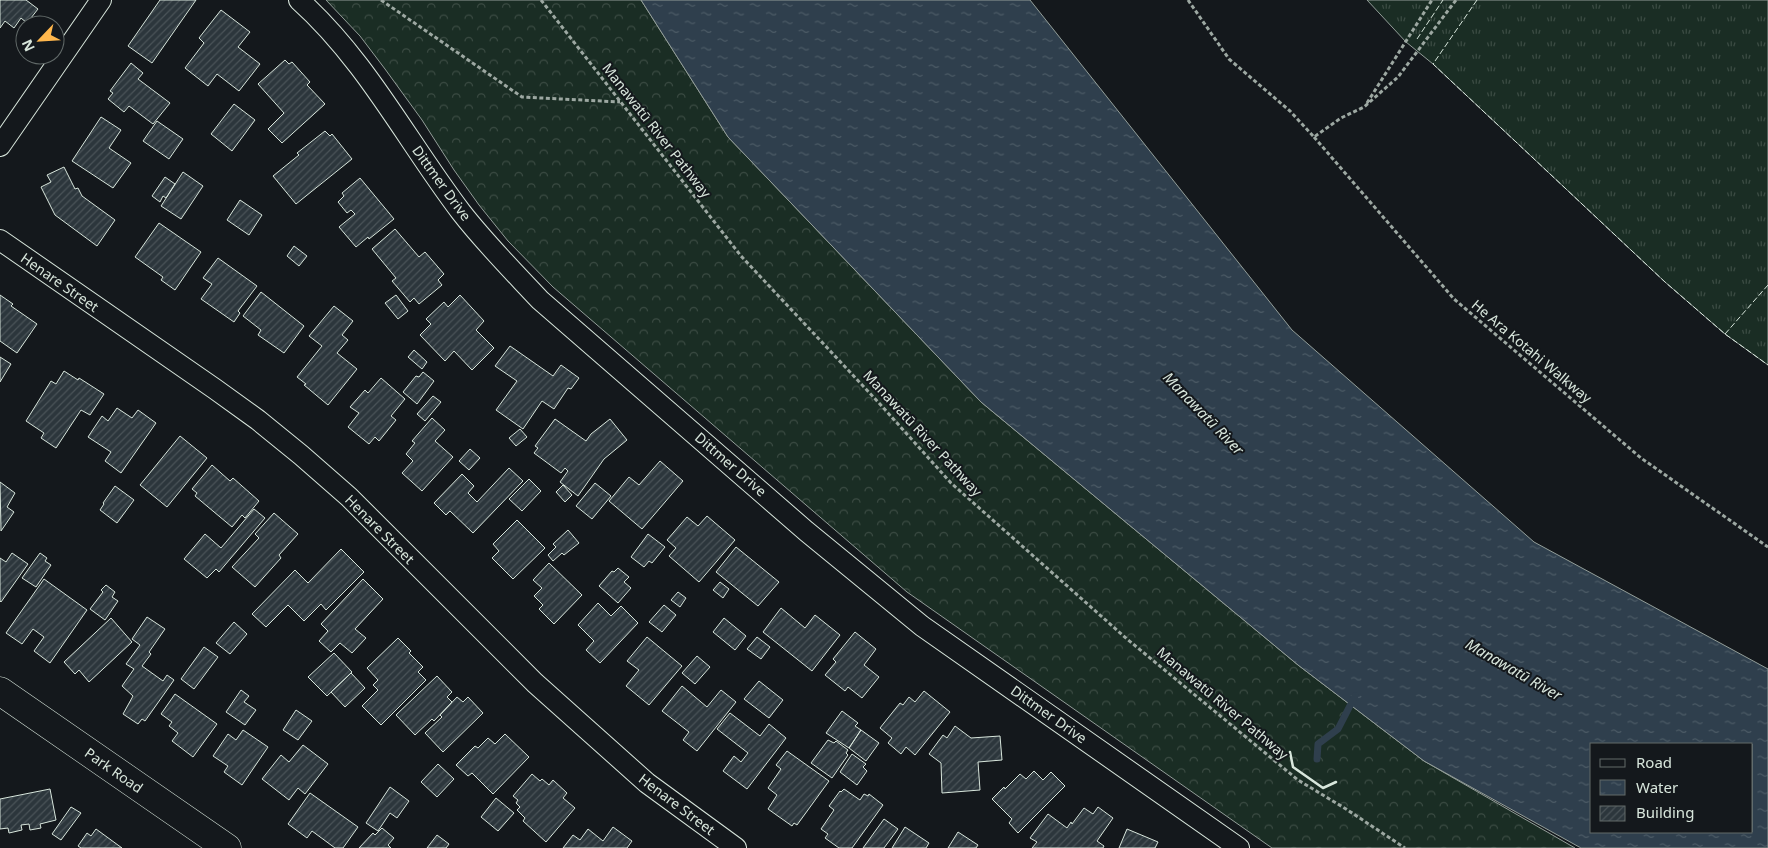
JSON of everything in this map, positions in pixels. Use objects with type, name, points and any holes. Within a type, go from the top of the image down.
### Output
[{"type":"main road","name":"Park Road","points":[[0,691],[228,848]]},
{"type":"street","points":[[0,146],[101,0]]},
{"type":"street","name":"Dittmer Drive","points":[[299,0],[314,13],[370,79],[462,212],[500,258],[540,300],[806,531],[922,626],[1231,846]]},
{"type":"street","name":"Henare Street","points":[[0,240],[222,394],[301,455],[349,497],[535,683],[647,783],[736,848]]},
{"type":"path","points":[[381,0],[522,97],[621,102]]},
{"type":"path","name":"Manawatū River Pathway","points":[[541,0],[741,256],[880,403],[951,483],[1127,639],[1298,780],[1405,848]]},
{"type":"path","name":"He Ara Kotahi Walkway","points":[[1188,0],[1229,59],[1290,110],[1454,299],[1641,458],[1768,547]]},
{"type":"path","points":[[1364,107],[1432,0]]},
{"type":"path","points":[[1314,137],[1340,118],[1364,107],[1398,77],[1456,0]]},
{"type":"green space","points":[[326,0],[641,0],[728,137],[981,402],[1298,665],[1424,761],[1575,848],[1272,848],[907,592],[553,287],[508,241],[479,205],[385,69],[360,36]]},
{"type":"green space","points":[[1367,0],[1768,0],[1768,365],[1725,334],[1665,282],[1433,64],[1406,42]]},
{"type":"water","name":"Manawatū River","points":[[641,0],[1030,0],[1292,330],[1534,542],[1768,669],[1768,848],[1581,848],[1424,761],[1298,665],[981,402],[728,137]]},
{"type":"building","points":[[0,0],[26,0],[38,9],[33,15],[15,15],[14,28],[5,21],[0,28]]},
{"type":"building","points":[[160,0],[196,0],[152,63],[128,46]]},
{"type":"building","points":[[221,10],[250,32],[238,47],[260,64],[239,91],[217,74],[208,86],[185,68],[204,43],[199,38]]},
{"type":"building","points":[[285,60],[289,64],[292,62],[310,82],[307,85],[325,104],[282,143],[268,129],[284,113],[258,84]]},
{"type":"building","points":[[131,63],[143,73],[138,79],[170,103],[153,124],[129,106],[124,112],[108,99],[113,93],[110,91]]},
{"type":"building","points":[[234,104],[255,120],[232,151],[211,134]]},
{"type":"building","points":[[101,117],[121,130],[109,148],[131,163],[113,188],[72,161]]},
{"type":"building","points":[[157,121],[183,139],[169,159],[143,141]]},
{"type":"building","points":[[325,131],[330,136],[332,134],[352,159],[296,204],[273,176],[299,155],[297,153]]},
{"type":"building","points":[[64,167],[75,189],[78,188],[82,196],[115,220],[97,246],[55,215],[41,187],[51,182],[47,175]]},
{"type":"building","points":[[183,172],[203,186],[181,219],[161,206]]},
{"type":"building","points":[[165,177],[175,184],[166,198],[163,196],[160,202],[152,196]]},
{"type":"building","points":[[360,178],[394,219],[356,247],[339,227],[355,214],[351,210],[347,213],[338,202],[344,196],[342,193]]},
{"type":"building","points":[[240,200],[262,215],[249,235],[227,220]]},
{"type":"building","points":[[159,223],[201,252],[175,290],[161,280],[163,277],[135,257]]},
{"type":"building","points":[[395,229],[419,257],[425,252],[444,274],[438,280],[442,285],[419,304],[414,298],[410,302],[392,281],[396,278],[372,249]]},
{"type":"building","points":[[294,246],[307,256],[299,266],[287,256]]},
{"type":"building","points":[[218,258],[257,286],[238,311],[240,313],[234,322],[201,299],[212,284],[203,278]]},
{"type":"building","points":[[261,292],[304,326],[284,353],[258,335],[261,330],[243,316]]},
{"type":"building","points":[[0,295],[13,304],[11,306],[37,324],[17,353],[0,341]]},
{"type":"building","points":[[396,295],[408,311],[398,319],[385,303]]},
{"type":"building","points":[[460,295],[484,321],[476,330],[494,348],[472,370],[454,351],[445,361],[420,335],[431,324],[426,319],[444,302],[448,307]]},
{"type":"building","points":[[334,306],[353,321],[342,335],[348,340],[337,353],[357,369],[328,405],[297,377],[322,346],[309,336]]},
{"type":"building","points":[[510,346],[553,376],[561,365],[579,378],[571,389],[568,388],[554,409],[542,401],[523,429],[496,410],[517,381],[495,366]]},
{"type":"building","points":[[414,350],[427,362],[422,369],[408,357]]},
{"type":"building","points":[[0,357],[11,364],[0,382]]},
{"type":"building","points":[[64,371],[104,394],[90,415],[81,410],[56,448],[41,438],[44,433],[26,421],[51,381],[56,384]]},
{"type":"building","points":[[423,372],[434,381],[417,404],[403,392],[416,376],[419,377]]},
{"type":"building","points":[[381,378],[405,399],[391,416],[396,420],[379,441],[375,437],[369,444],[348,427],[359,413],[350,407],[365,390],[368,393]]},
{"type":"building","points":[[433,396],[441,402],[425,421],[417,414]]},
{"type":"building","points":[[117,408],[132,418],[138,410],[156,423],[121,473],[105,461],[111,452],[88,437],[102,416],[108,421]]},
{"type":"building","points":[[432,418],[445,430],[435,441],[453,457],[422,491],[402,473],[413,461],[406,454],[415,443],[412,441]]},
{"type":"building","points":[[555,419],[586,441],[591,434],[610,419],[627,440],[604,459],[578,496],[560,482],[568,471],[565,468],[561,473],[534,453],[538,448],[535,446]]},
{"type":"building","points":[[520,429],[527,437],[516,446],[509,438]]},
{"type":"building","points":[[180,436],[207,458],[167,507],[140,485]]},
{"type":"building","points":[[470,449],[480,458],[469,470],[459,461]]},
{"type":"building","points":[[660,461],[683,481],[642,529],[609,501],[629,477],[639,485]]},
{"type":"building","points":[[212,465],[230,481],[233,478],[259,501],[245,518],[242,515],[232,527],[195,496],[197,493],[192,489]]},
{"type":"building","points":[[509,468],[523,481],[473,533],[450,511],[446,515],[434,503],[462,474],[474,486],[468,493],[477,502]]},
{"type":"building","points":[[529,479],[541,491],[522,511],[509,499]]},
{"type":"building","points":[[0,482],[15,493],[7,507],[14,512],[1,531]]},
{"type":"building","points":[[595,483],[611,496],[592,519],[576,506]]},
{"type":"building","points":[[563,485],[572,495],[565,502],[556,492]]},
{"type":"building","points":[[115,486],[134,500],[117,523],[100,510]]},
{"type":"building","points":[[254,509],[265,518],[219,572],[216,569],[207,578],[184,559],[205,534],[221,548]]},
{"type":"building","points":[[274,513],[298,534],[279,555],[281,558],[255,587],[232,567],[259,538],[255,534]]},
{"type":"building","points":[[707,516],[735,540],[699,582],[669,556],[676,548],[667,540],[687,517],[698,526]]},
{"type":"building","points":[[517,520],[545,548],[513,579],[492,558],[499,551],[493,544]]},
{"type":"building","points":[[568,530],[579,543],[553,561],[548,555],[556,547],[553,544]]},
{"type":"building","points":[[648,534],[665,547],[652,563],[649,561],[644,567],[631,557]]},
{"type":"building","points":[[736,547],[779,582],[758,606],[716,572]]},
{"type":"building","points":[[341,549],[364,572],[326,610],[321,604],[304,621],[288,605],[266,627],[252,614],[295,570],[308,583]]},
{"type":"building","points":[[12,553],[28,564],[1,602],[0,558],[6,562]]},
{"type":"building","points":[[40,553],[47,558],[45,561],[51,565],[36,587],[22,578]]},
{"type":"building","points":[[549,563],[582,595],[554,624],[539,609],[543,605],[534,596],[542,588],[533,580]]},
{"type":"building","points":[[618,568],[629,577],[624,582],[631,588],[618,603],[599,586],[612,571],[614,572]]},
{"type":"building","points":[[44,579],[87,610],[50,663],[34,651],[44,637],[33,629],[22,644],[6,633]]},
{"type":"building","points":[[363,579],[383,599],[355,629],[366,638],[352,653],[340,643],[331,652],[319,641],[328,631],[321,624]]},
{"type":"building","points":[[720,582],[729,589],[723,598],[713,590]]},
{"type":"building","points":[[106,585],[115,592],[112,597],[118,601],[105,620],[90,609]]},
{"type":"building","points":[[678,592],[686,598],[680,607],[671,600]]},
{"type":"building","points":[[598,603],[611,616],[621,606],[638,623],[600,663],[586,650],[594,641],[578,625]]},
{"type":"building","points":[[664,605],[676,615],[662,632],[649,622]]},
{"type":"building","points":[[781,608],[805,628],[815,615],[840,635],[812,671],[763,632]]},
{"type":"building","points":[[147,617],[165,629],[142,666],[163,681],[167,675],[174,680],[145,721],[142,719],[138,724],[123,714],[133,696],[122,686],[134,669],[126,664],[140,645],[132,639]]},
{"type":"building","points":[[111,618],[132,642],[89,682],[79,670],[75,674],[64,662]]},
{"type":"building","points":[[724,618],[746,636],[735,650],[713,632]]},
{"type":"building","points":[[234,622],[247,634],[230,654],[216,643]]},
{"type":"building","points":[[855,632],[876,649],[864,665],[879,677],[862,698],[848,687],[845,691],[825,675],[836,662],[833,659]]},
{"type":"building","points":[[647,637],[682,666],[649,705],[626,686],[639,670],[627,661]]},
{"type":"building","points":[[757,637],[770,647],[761,659],[747,649]]},
{"type":"building","points":[[398,638],[423,667],[418,672],[426,680],[381,725],[362,706],[378,690],[373,685],[378,680],[367,668]]},
{"type":"building","points":[[204,647],[218,657],[194,689],[181,679]]},
{"type":"building","points":[[334,653],[352,672],[327,696],[308,677]]},
{"type":"building","points":[[697,656],[710,667],[695,684],[682,673]]},
{"type":"building","points":[[351,673],[365,688],[345,707],[331,692]]},
{"type":"building","points":[[437,676],[452,692],[447,697],[452,702],[434,721],[432,719],[415,735],[396,715]]},
{"type":"building","points":[[759,681],[783,700],[769,718],[744,699]]},
{"type":"building","points":[[682,686],[707,707],[721,690],[736,702],[697,751],[683,740],[689,732],[662,711]]},
{"type":"building","points":[[241,690],[249,696],[244,702],[256,710],[245,725],[226,712]]},
{"type":"building","points":[[924,691],[950,712],[915,755],[906,747],[901,754],[888,743],[892,738],[880,728],[900,703],[903,705],[909,697],[915,702]]},
{"type":"building","points":[[175,694],[217,724],[193,757],[172,741],[178,733],[169,726],[172,722],[161,714]]},
{"type":"building","points":[[457,697],[463,702],[468,697],[483,713],[443,752],[425,733],[442,717],[440,715]]},
{"type":"building","points":[[296,710],[312,721],[298,740],[283,730]]},
{"type":"building","points":[[842,711],[858,723],[855,726],[861,730],[849,748],[826,733]]},
{"type":"building","points":[[730,713],[760,736],[769,724],[786,738],[747,789],[723,771],[734,756],[741,762],[748,753],[717,729]]},
{"type":"building","points":[[955,726],[971,738],[1000,736],[1002,760],[978,762],[980,790],[942,793],[941,763],[929,754],[943,735],[947,738]]},
{"type":"building","points":[[243,730],[268,747],[242,785],[224,772],[228,766],[213,756],[228,734],[236,740]]},
{"type":"building","points":[[861,730],[879,743],[866,761],[849,748]]},
{"type":"building","points":[[505,734],[529,757],[493,794],[472,773],[468,776],[456,765],[475,746],[478,748],[488,738],[495,744]]},
{"type":"building","points":[[828,740],[834,743],[836,741],[848,750],[846,753],[848,755],[832,778],[811,763]]},
{"type":"building","points":[[303,745],[328,764],[305,794],[298,788],[289,800],[262,779],[281,755],[289,762]]},
{"type":"building","points":[[787,751],[829,781],[797,825],[794,823],[792,826],[768,809],[777,795],[768,788],[781,769],[776,765]]},
{"type":"building","points":[[852,754],[866,764],[863,767],[867,771],[857,785],[840,772]]},
{"type":"building","points":[[438,764],[454,779],[437,797],[421,782]]},
{"type":"building","points":[[1034,771],[1043,780],[1051,772],[1065,786],[1018,833],[1009,823],[1012,819],[992,799],[1020,774],[1026,779]]},
{"type":"building","points":[[532,774],[540,781],[542,779],[549,785],[553,780],[567,793],[563,798],[575,808],[546,842],[523,821],[525,818],[517,810],[520,807],[516,803],[518,800],[513,796]]},
{"type":"building","points":[[390,787],[409,801],[397,818],[390,813],[378,831],[366,823]]},
{"type":"building","points":[[50,789],[56,820],[40,824],[41,828],[30,830],[29,824],[21,825],[22,830],[9,833],[8,828],[0,829],[0,799]]},
{"type":"building","points":[[844,789],[860,800],[864,794],[868,796],[869,794],[883,805],[852,848],[839,848],[825,838],[828,834],[821,829],[834,810],[829,806],[840,791]]},
{"type":"building","points":[[310,793],[358,827],[343,848],[335,848],[312,831],[307,838],[288,824]]},
{"type":"building","points":[[496,798],[514,813],[498,831],[481,817]]},
{"type":"building","points":[[71,807],[81,813],[61,840],[52,834]]},
{"type":"building","points":[[1098,807],[1113,818],[1097,841],[1104,846],[1103,848],[1032,848],[1037,842],[1030,838],[1048,814],[1067,828],[1084,808],[1093,814]]},
{"type":"building","points":[[884,819],[898,829],[884,848],[863,848]]},
{"type":"building","points":[[613,827],[632,841],[627,848],[563,848],[573,835],[580,840],[588,829],[603,841]]},
{"type":"building","points":[[905,827],[929,843],[926,848],[892,848]]},
{"type":"building","points":[[382,828],[394,838],[388,845],[391,848],[359,848],[373,833],[375,835]]},
{"type":"building","points":[[96,829],[122,848],[81,848],[78,846],[87,833],[91,836]]},
{"type":"building","points":[[1127,829],[1158,842],[1155,848],[1119,848]]},
{"type":"building","points":[[958,832],[978,845],[976,848],[948,848]]},
{"type":"building","points":[[437,835],[449,844],[446,848],[427,848]]},
{"type":"waterway","points":[[1317,759],[1318,744],[1338,729],[1355,696]]},
{"type":"fence","points":[[1417,39],[1443,0]]},
{"type":"fence","points":[[1477,0],[1433,64],[1665,282],[1725,334],[1768,365]]},
{"type":"fence","points":[[1725,334],[1768,285]]},
{"type":"wall","points":[[1290,752],[1293,767],[1323,788],[1336,782]]}]
